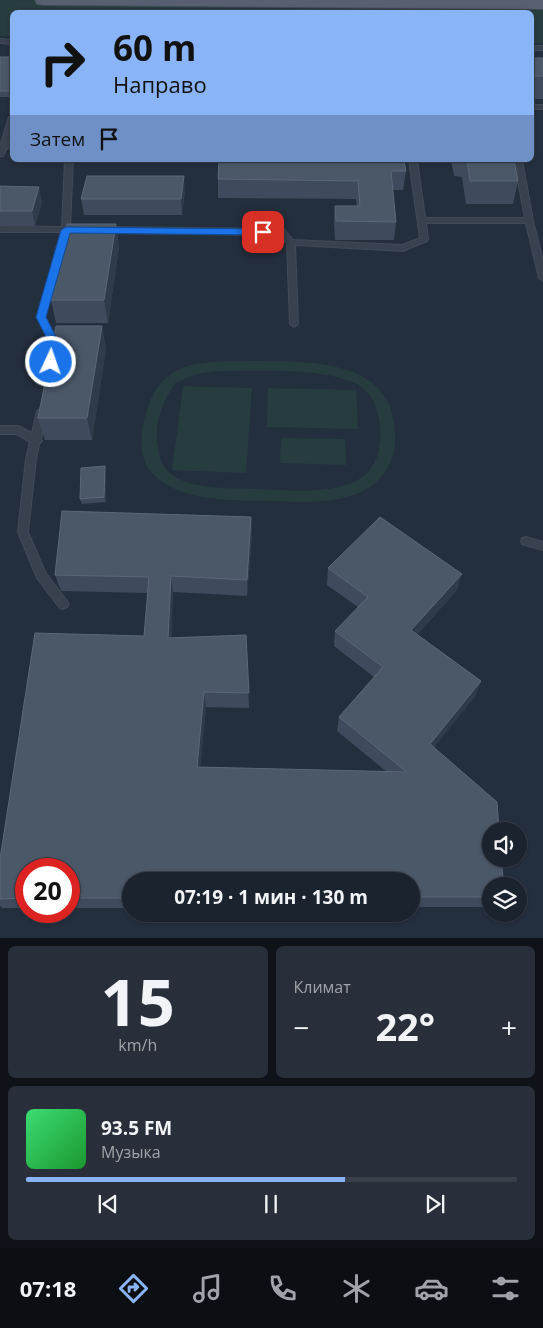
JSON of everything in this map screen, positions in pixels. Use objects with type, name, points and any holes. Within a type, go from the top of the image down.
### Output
[{"type":"main road","points":[[43,0],[511,2],[543,4]]},
{"type":"lane","points":[[0,154],[8,146],[10,132]]},
{"type":"lane","points":[[51,362],[54,343],[41,317],[66,230],[69,162]]},
{"type":"lane","points":[[291,242],[403,248],[424,238],[413,162]]},
{"type":"lane","points":[[518,162],[529,221],[543,278]]},
{"type":"lane","points":[[421,220],[529,221]]},
{"type":"lane","points":[[0,228],[86,230]]},
{"type":"lane","points":[[95,230],[282,232],[291,242],[294,324]]},
{"type":"lane","points":[[44,402],[37,441],[31,459],[23,532],[41,575],[63,604]]},
{"type":"lane","points":[[0,430],[18,430],[37,441]]},
{"type":"lane","points":[[526,541],[543,546]]},
{"type":"green space","points":[[0,0],[543,4],[543,43],[534,43],[534,10],[10,10],[10,36],[0,36]]},
{"type":"green space","points":[[289,362],[330,366],[349,371],[366,379],[380,391],[390,407],[393,418],[395,431],[394,449],[385,473],[372,486],[356,494],[338,499],[319,501],[280,502],[220,499],[177,490],[165,484],[148,468],[144,459],[141,441],[144,421],[149,404],[157,389],[167,378],[178,370],[191,365],[205,363]],"holes":[[[216,371],[293,371],[314,373],[334,376],[364,389],[375,405],[380,427],[380,445],[371,469],[354,482],[328,489],[314,490],[208,487],[183,481],[173,475],[165,468],[159,455],[157,430],[163,405],[175,383],[197,374]]]},
{"type":"green space","points":[[183,386],[252,388],[246,473],[172,470]]},
{"type":"green space","points":[[268,388],[356,390],[358,429],[267,427]]},
{"type":"green space","points":[[281,438],[345,439],[346,465],[280,463]]},
{"type":"building","points":[[0,57],[10,57],[10,91],[0,91]]},
{"type":"building","points":[[534,58],[543,58],[543,76],[534,76]]},
{"type":"building","points":[[219,162],[404,162],[406,171],[391,171],[396,222],[336,221],[335,206],[360,206],[358,181],[218,179]]},
{"type":"building","points":[[467,162],[514,162],[518,181],[470,181]]},
{"type":"building","points":[[87,176],[184,176],[181,199],[81,199]]},
{"type":"building","points":[[0,186],[39,187],[32,211],[0,211]]},
{"type":"building","points":[[67,224],[116,224],[104,300],[51,300]]},
{"type":"building","points":[[56,326],[102,326],[87,418],[38,418]]},
{"type":"building","points":[[105,466],[104,497],[80,499],[81,468]]},
{"type":"building","points":[[62,511],[251,517],[247,580],[171,576],[168,638],[246,635],[249,693],[204,692],[197,767],[407,772],[339,717],[383,667],[335,631],[368,597],[328,568],[380,517],[462,574],[411,630],[481,681],[430,744],[497,802],[498,822],[482,822],[482,867],[502,867],[503,877],[482,877],[482,897],[420,897],[420,872],[122,872],[122,898],[80,898],[80,858],[15,858],[15,898],[0,899],[0,859],[35,633],[144,636],[149,577],[55,575]]},
{"type":"route","points":[[51,362],[54,343],[41,317],[66,230],[263,232]]}]
